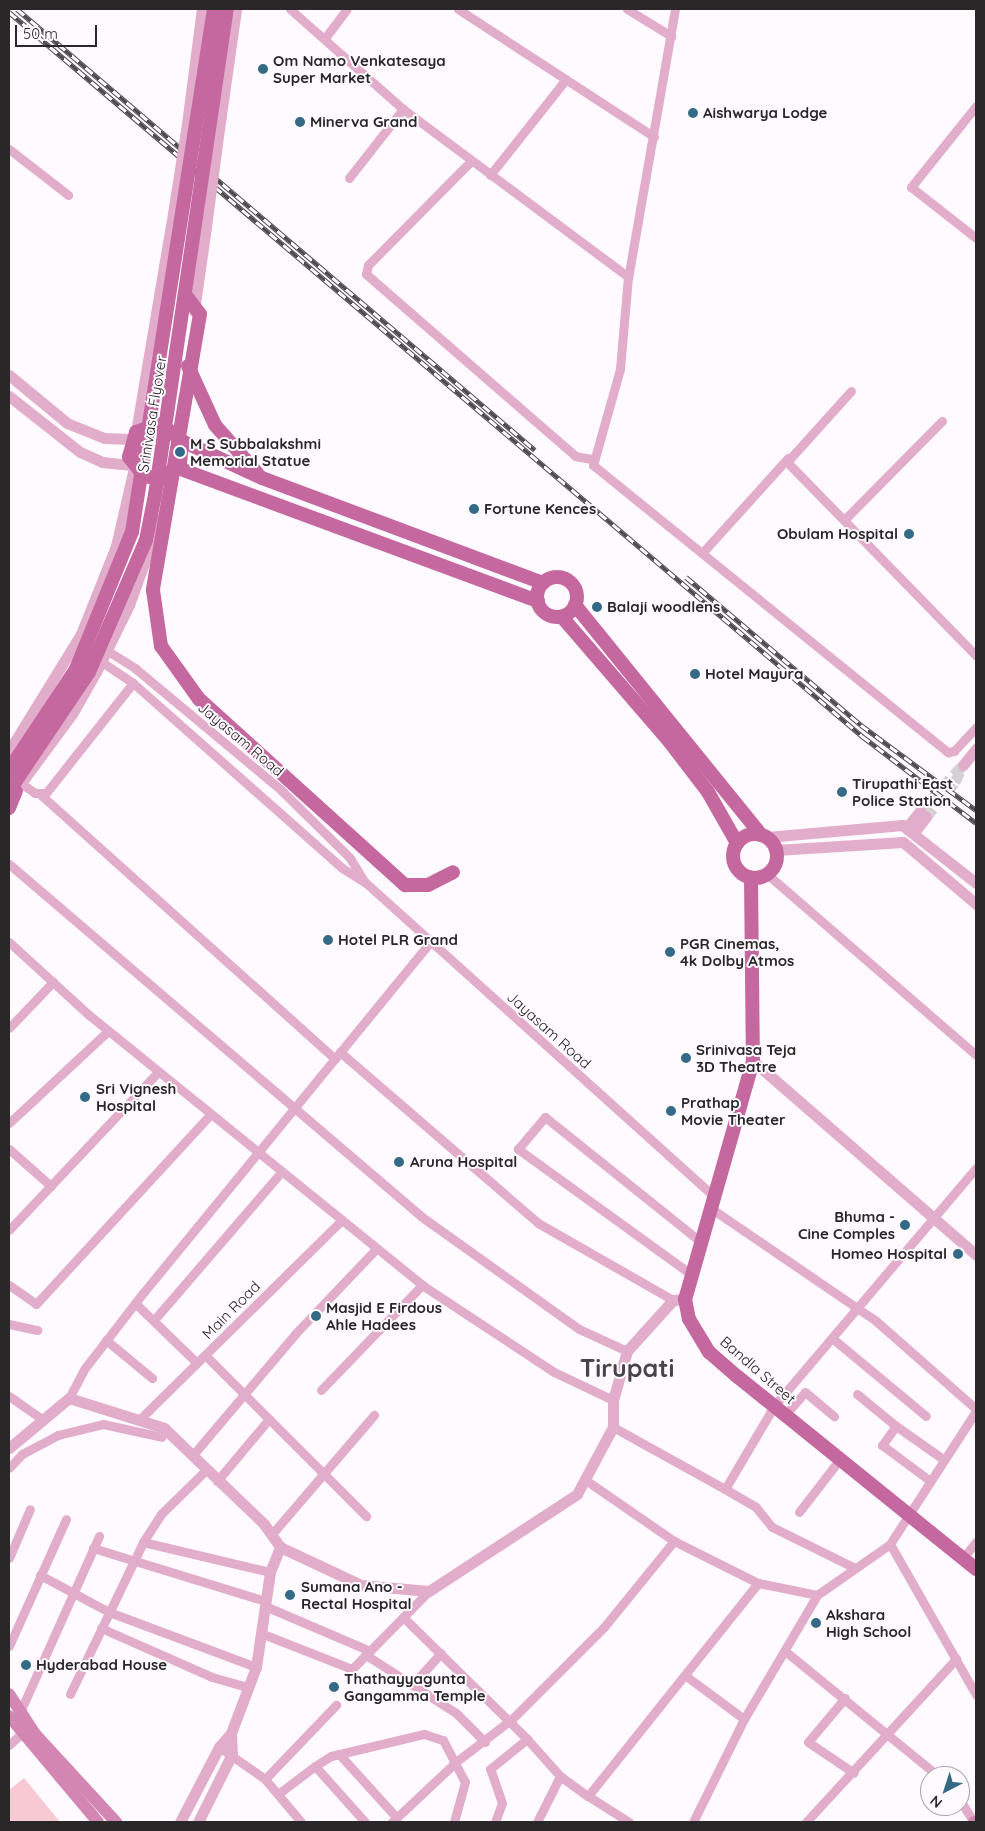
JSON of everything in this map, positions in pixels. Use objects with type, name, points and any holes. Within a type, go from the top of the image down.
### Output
[{"type":"main road","name":"Srinivasa Flyover","points":[[9,770],[76,669],[132,532],[214,9]]},
{"type":"main road","name":"Srinivasa Flyover","points":[[13,796],[89,672],[146,540],[187,297],[227,9]]},
{"type":"main road","points":[[187,297],[200,314],[152,590],[161,646],[199,699],[405,884],[428,885],[453,872]]},
{"type":"main road","points":[[187,363],[215,425],[262,478]]},
{"type":"main road","points":[[180,437],[184,453],[175,471],[156,479],[133,466],[133,435],[161,424],[180,437],[262,478],[543,583]]},
{"type":"main road","points":[[175,471],[538,601],[547,614],[562,617],[669,742],[708,792],[737,843],[735,864],[751,878],[753,1061],[702,1243],[692,1275],[679,1300]]},
{"type":"main road","points":[[538,601],[543,583],[551,578],[566,579],[576,590],[575,605],[776,850],[777,861],[767,874],[751,878]]},
{"type":"main road","points":[[562,617],[575,605]]},
{"type":"main road","points":[[737,843],[750,834],[764,836]]},
{"type":"main road","name":"Bandla Street","points":[[679,1300],[709,1352],[779,1411],[976,1569]]},
{"type":"main road","points":[[9,1694],[20,1734],[98,1822]]},
{"type":"main road","points":[[14,1714],[116,1822]]},
{"type":"street","points":[[9,375],[67,423],[104,438],[133,435],[171,226],[202,9]]},
{"type":"street","points":[[180,437],[187,363],[236,9]]},
{"type":"street","points":[[290,9],[403,109],[628,277]]},
{"type":"street","points":[[325,38],[347,9]]},
{"type":"street","points":[[458,9],[654,138]]},
{"type":"street","points":[[627,9],[671,36]]},
{"type":"street","points":[[675,9],[654,138],[628,277],[620,368],[592,460],[596,469],[703,552],[948,752],[954,751],[976,727]]},
{"type":"street","points":[[490,175],[566,79]]},
{"type":"street","points":[[976,106],[911,187],[976,238]]},
{"type":"street","points":[[349,178],[403,109]]},
{"type":"street","points":[[9,149],[68,195]]},
{"type":"street","points":[[471,161],[368,265],[366,274],[575,456],[592,460]]},
{"type":"street","points":[[703,552],[851,391]]},
{"type":"street","points":[[9,396],[80,452],[102,462],[133,466],[116,546],[80,636],[9,751]]},
{"type":"street","points":[[845,519],[942,421]]},
{"type":"street","points":[[788,458],[976,656]]},
{"type":"street","points":[[13,796],[72,714],[104,655],[153,541],[175,471]]},
{"type":"street","name":"Jayasam Road","points":[[80,636],[104,655],[133,683],[342,868],[366,883],[713,1203],[858,1308],[976,1410]]},
{"type":"street","name":"Jayasam Road","points":[[73,648],[104,655],[136,669],[280,790],[350,858],[366,883]]},
{"type":"street","points":[[41,795],[133,683]]},
{"type":"street","points":[[963,765],[976,749]]},
{"type":"street","points":[[13,796],[41,795],[337,1055],[538,1223],[679,1300],[627,1351],[613,1400],[613,1427],[588,1481],[577,1494],[429,1591],[352,1669],[263,1634]]},
{"type":"street","points":[[912,829],[923,814]]},
{"type":"street","points":[[764,836],[852,827],[912,829],[976,883]]},
{"type":"street","points":[[776,850],[903,842],[976,904]]},
{"type":"street","points":[[9,864],[422,1217],[493,1270],[579,1329],[627,1351]]},
{"type":"street","points":[[767,874],[976,1055]]},
{"type":"street","points":[[9,942],[108,1031],[422,1285],[554,1372],[613,1400]]},
{"type":"street","points":[[9,1448],[41,1418],[69,1398],[106,1340],[135,1302],[260,1153],[294,1108],[430,942]]},
{"type":"street","points":[[9,1028],[52,982]]},
{"type":"street","points":[[9,1124],[108,1031]]},
{"type":"street","points":[[753,1061],[976,1255]]},
{"type":"street","points":[[9,1230],[158,1072]]},
{"type":"street","points":[[9,1285],[36,1304],[211,1114]]},
{"type":"street","points":[[692,1275],[518,1149],[545,1117],[702,1243]]},
{"type":"street","points":[[9,1149],[51,1186]]},
{"type":"street","points":[[725,1489],[832,1338],[976,1168]]},
{"type":"street","points":[[154,1320],[282,1171]]},
{"type":"street","name":"Main Road","points":[[139,1420],[342,1220]]},
{"type":"street","points":[[192,1456],[245,1394],[376,1249]]},
{"type":"street","points":[[321,1390],[422,1285]]},
{"type":"street","points":[[135,1302],[197,1363]]},
{"type":"street","points":[[9,1324],[37,1330]]},
{"type":"street","points":[[832,1338],[926,1416]]},
{"type":"street","points":[[106,1340],[152,1378]]},
{"type":"street","points":[[205,1355],[366,1516]]},
{"type":"street","points":[[779,1411],[805,1392],[834,1416]]},
{"type":"street","points":[[857,1394],[896,1426],[943,1459]]},
{"type":"street","points":[[9,1396],[41,1418]]},
{"type":"street","points":[[69,1398],[164,1428],[272,1534],[280,1547],[361,1585],[429,1591]]},
{"type":"street","points":[[693,1822],[744,1719],[818,1595],[890,1544],[906,1514],[976,1410]]},
{"type":"street","points":[[272,1534],[374,1415]]},
{"type":"street","points":[[217,1481],[269,1419]]},
{"type":"street","points":[[9,1468],[22,1454],[58,1435],[102,1424],[162,1437]]},
{"type":"street","points":[[896,1426],[882,1445],[929,1480]]},
{"type":"street","points":[[613,1427],[756,1508],[772,1527],[856,1568]]},
{"type":"street","points":[[799,1512],[840,1459]]},
{"type":"street","points":[[70,1694],[143,1542],[161,1514],[206,1470]]},
{"type":"street","points":[[588,1481],[674,1541],[758,1583],[818,1595]]},
{"type":"street","points":[[9,1558],[30,1509]]},
{"type":"street","points":[[9,1646],[66,1519]]},
{"type":"street","points":[[14,1714],[74,1593],[99,1536]]},
{"type":"street","points":[[339,1754],[395,1820],[457,1760],[485,1742],[512,1719],[604,1627],[674,1541]]},
{"type":"street","points":[[143,1542],[270,1572]]},
{"type":"street","points":[[963,1558],[976,1542]]},
{"type":"street","points":[[890,1544],[976,1695]]},
{"type":"street","points":[[198,1822],[232,1754],[232,1733],[256,1667],[263,1634],[270,1572],[280,1547]]},
{"type":"street","points":[[93,1548],[265,1603],[368,1653],[412,1685],[456,1713],[485,1742]]},
{"type":"street","points":[[40,1575],[109,1612],[256,1667]]},
{"type":"street","points":[[588,1796],[686,1676],[758,1583]]},
{"type":"street","points":[[403,1617],[512,1719],[560,1776],[629,1822]]},
{"type":"street","points":[[101,1628],[212,1677],[248,1687]]},
{"type":"street","points":[[784,1651],[890,1733],[927,1766]]},
{"type":"street","points":[[412,1685],[441,1653]]},
{"type":"street","points":[[806,1822],[854,1773],[956,1659]]},
{"type":"street","points":[[686,1676],[744,1719]]},
{"type":"street","points":[[845,1698],[808,1742],[854,1773]]},
{"type":"street","points":[[265,1779],[336,1705]]},
{"type":"street","points":[[180,1822],[219,1747],[232,1733]]},
{"type":"street","points":[[9,1745],[20,1734]]},
{"type":"street","points":[[278,1794],[315,1766],[339,1754],[424,1734],[443,1740],[457,1760],[465,1782],[454,1822]]},
{"type":"street","points":[[495,1822],[502,1803],[490,1769],[527,1739]]},
{"type":"street","points":[[219,1747],[232,1754],[265,1779],[301,1822]]},
{"type":"street","points":[[315,1766],[365,1822]]},
{"type":"street","points":[[537,1822],[560,1776]]},
{"type":"shaded area","points":[[24,1778],[60,1822],[9,1822],[9,1790]]},
{"type":"tunnel","points":[[926,817],[955,782],[963,765]]},
{"type":"tunnel","points":[[920,811],[962,766]]},
{"type":"railway","points":[[17,9],[535,450]]},
{"type":"railway","points":[[9,12],[862,736],[976,823]]},
{"type":"railway","points":[[686,577],[861,725],[976,810]]},
{"type":"place","name":"Om Namo Venkatesaya Super Market","points":[[263,69]]},
{"type":"place","name":"Aishwarya Lodge","points":[[693,113]]},
{"type":"place","name":"Minerva Grand","points":[[300,122]]},
{"type":"place","name":"M S Subbalakshmi Memorial Statue","points":[[180,452]]},
{"type":"place","name":"Fortune Kences","points":[[474,509]]},
{"type":"place","name":"Obulam Hospital","points":[[909,534]]},
{"type":"place","name":"Balaji woodlens","points":[[597,607]]},
{"type":"place","name":"Hotel Mayura","points":[[695,674]]},
{"type":"place","name":"Tirupathi East Police Station","points":[[842,792]]},
{"type":"place","name":"Hotel PLR Grand","points":[[328,940]]},
{"type":"place","name":"PGR Cinemas, 4k Dolby Atmos","points":[[670,952]]},
{"type":"place","name":"Srinivasa Teja 3D Theatre","points":[[686,1058]]},
{"type":"place","name":"Sri Vignesh Hospital","points":[[85,1097]]},
{"type":"place","name":"Prathap Movie Theater","points":[[671,1111]]},
{"type":"place","name":"Aruna Hospital","points":[[399,1162]]},
{"type":"place","name":"Bhuma - Cine Comples","points":[[905,1225]]},
{"type":"place","name":"Homeo Hospital","points":[[958,1254]]},
{"type":"place","name":"Masjid E Firdous Ahle Hadees","points":[[316,1316]]},
{"type":"place","name":"Sumana Ano - Rectal Hospital","points":[[290,1595]]},
{"type":"place","name":"Akshara High School","points":[[816,1623]]},
{"type":"place","name":"Hyderabad House","points":[[26,1665]]},
{"type":"place","name":"Thathayyagunta Gangamma Temple","points":[[334,1687]]},
{"type":"district","name":"Tirupati","points":[[627,1368]]}]
